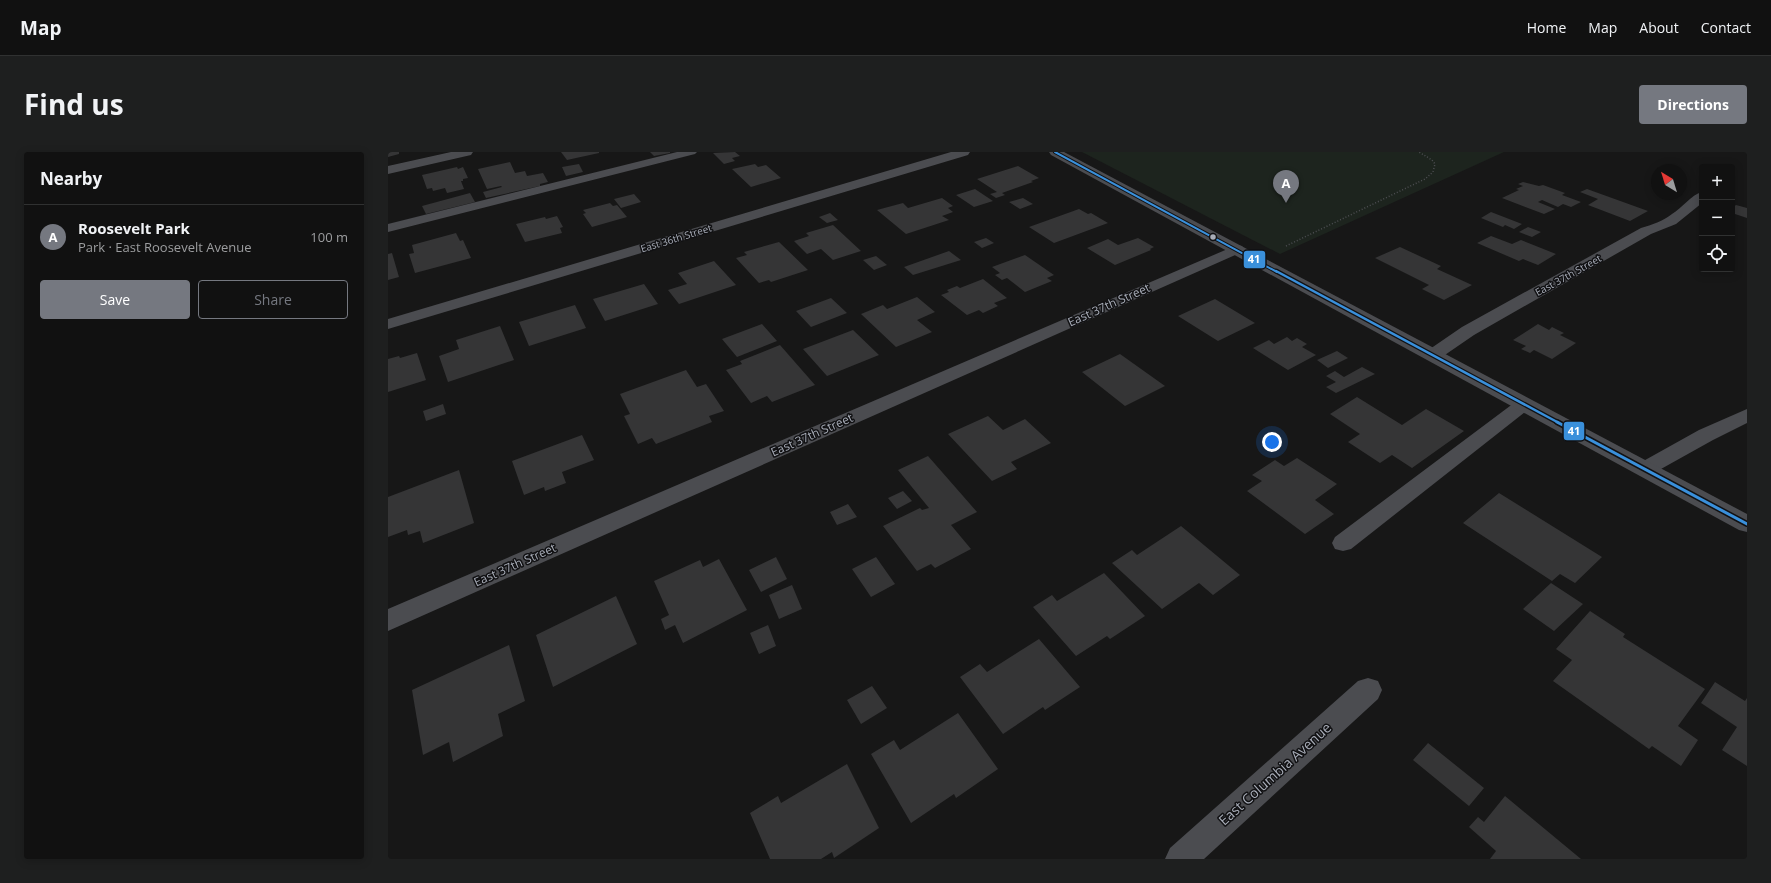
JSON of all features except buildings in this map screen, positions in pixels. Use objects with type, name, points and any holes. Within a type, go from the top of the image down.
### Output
[{"type":"street","points":[[388,170],[467,152]]},
{"type":"street","name":"East 36th Street","points":[[388,324],[964,152]]},
{"type":"street","points":[[1055,152],[1747,524]]},
{"type":"street","name":"East 37th Street","points":[[1433,355],[1468,331],[1646,231],[1660,227],[1678,218],[1699,199]]},
{"type":"street","name":"East 37th Street","points":[[388,620],[1237,249]]},
{"type":"street","points":[[1645,469],[1706,435],[1747,415]]},
{"type":"street","name":"East Columbia Avenue","points":[[1181,859],[1368,690]]},
{"type":"lane","points":[[388,228],[691,152]]},
{"type":"lane","points":[[1343,543],[1524,404]]},
{"type":"path","points":[[1266,266],[1283,247],[1425,179],[1433,172],[1435,164],[1432,160],[1419,152]]},
{"type":"shaded area","points":[[1082,152],[1504,152],[1280,254]]},
{"type":"transit line","name":"41","points":[[1055,152],[1747,524]]},
{"type":"place","name":"Roosevelt Park","points":[[1286,203]]}]
